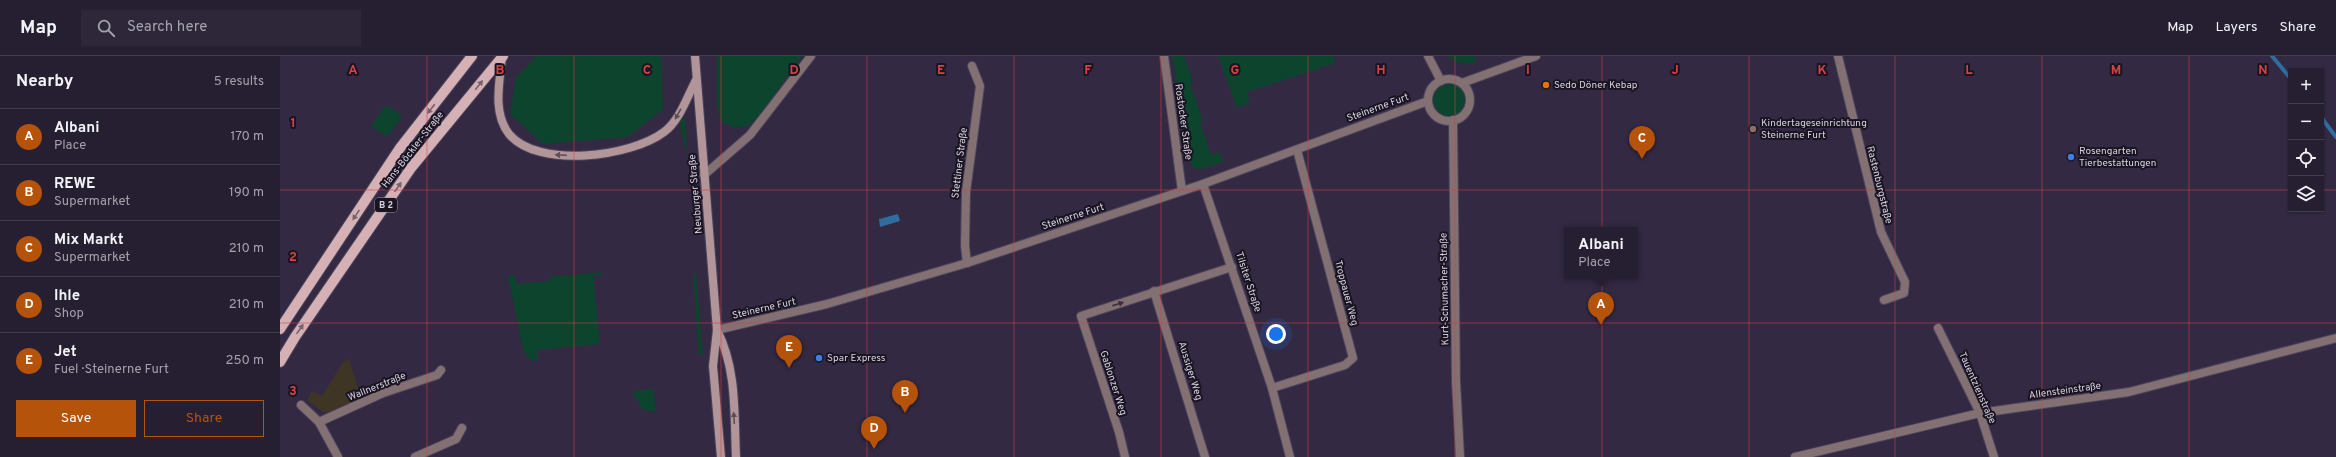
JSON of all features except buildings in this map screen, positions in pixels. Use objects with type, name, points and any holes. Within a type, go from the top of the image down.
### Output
[{"type":"main road","name":"Hans-Böckler-Straße","points":[[280,329],[400,148],[472,56]]},
{"type":"main road","name":"Hans-Böckler-Straße","points":[[280,362],[295,337],[411,168],[503,56]]},
{"type":"street","points":[[503,56],[498,99],[503,123],[509,133],[523,145],[538,152],[550,154],[596,154],[650,140],[664,132],[675,121],[696,79]]},
{"type":"street","name":"Neuburger Straße","points":[[695,56],[717,330],[713,366],[721,457]]},
{"type":"street","points":[[704,175],[750,135],[811,56]]},
{"type":"street","name":"Rostocker Straße","points":[[1164,56],[1182,191]]},
{"type":"street","points":[[1428,56],[1441,81]]},
{"type":"street","points":[[1462,83],[1536,56]]},
{"type":"street","name":"Rastenburgstraße","points":[[1838,56],[1881,232],[1905,282],[1904,293],[1884,300]]},
{"type":"street","name":"Stettiner Straße","points":[[967,264],[965,239],[966,192],[980,86],[972,66]]},
{"type":"street","points":[[1452,79],[1462,83],[1468,92],[1468,107],[1459,118],[1444,120],[1435,115],[1428,101],[1432,87],[1441,81],[1452,79]]},
{"type":"street","name":"Steinerne Furt","points":[[717,330],[827,304],[967,264],[1204,184],[1408,107],[1428,101]]},
{"type":"street","name":"Kurt-Schumacher-Straße","points":[[1453,120],[1456,382],[1460,457]]},
{"type":"street","name":"Troppauer Weg","points":[[1272,388],[1345,365],[1353,358],[1296,150]]},
{"type":"street","name":"Tilsiter Straße","points":[[1204,184],[1272,388],[1290,457]]},
{"type":"street","points":[[1154,291],[1232,266]]},
{"type":"street","name":"Gablonzer Weg","points":[[1125,457],[1081,316],[1154,291]]},
{"type":"street","name":"Aussiger Weg","points":[[1154,291],[1204,457]]},
{"type":"street","name":"Tauentzienstraße","points":[[1938,328],[1980,413],[1994,457]]},
{"type":"street","name":"Neuburger Straße","points":[[717,330],[725,345],[730,364],[736,457]]},
{"type":"street","name":"Allensteinstraße","points":[[1795,457],[1812,455],[1980,413],[2129,392],[2336,338]]},
{"type":"street","name":"Wallnerstraße","points":[[319,422],[384,393],[437,375],[441,370]]},
{"type":"street","points":[[301,405],[319,422],[338,457]]},
{"type":"street","points":[[415,457],[456,439],[462,428]]},
{"type":"shaded area","points":[[349,359],[361,398],[329,412],[323,412],[307,400],[312,391],[322,396],[343,362]]},
{"type":"green space","points":[[537,56],[661,56],[663,109],[628,137],[543,144],[510,114],[516,77]]},
{"type":"green space","points":[[717,56],[802,56],[760,115],[748,126],[735,128],[724,123],[720,118],[717,105]]},
{"type":"green space","points":[[1172,56],[1184,56],[1193,81],[1190,83],[1203,121],[1200,122],[1211,155],[1220,152],[1223,162],[1201,169],[1193,168],[1191,164]]},
{"type":"green space","points":[[1218,56],[1333,56],[1335,63],[1247,92],[1250,103],[1237,108]]},
{"type":"green space","points":[[1448,56],[1475,56],[1475,63],[1461,63],[1454,61]]},
{"type":"green space","points":[[1446,84],[1452,84],[1461,88],[1465,100],[1461,112],[1452,116],[1446,116],[1437,112],[1433,103],[1433,97],[1437,88]]},
{"type":"green space","points":[[386,105],[402,116],[387,137],[371,126]]},
{"type":"green space","points":[[684,118],[687,155],[680,125],[680,121]]},
{"type":"green space","points":[[602,272],[603,274],[593,276],[600,344],[537,350],[537,361],[529,359],[523,350],[508,276],[515,276],[516,284],[550,281],[550,277]]},
{"type":"green space","points":[[696,273],[703,355],[699,355],[693,274]]},
{"type":"green space","points":[[653,389],[656,411],[643,410],[632,391]]},
{"type":"water","points":[[898,214],[900,221],[880,227],[879,219]]},
{"type":"waterway","points":[[2272,56],[2288,75]]},
{"type":"waterway","points":[[2324,121],[2336,137]]},
{"type":"place","name":"Sedo Döner Kebap","points":[[1546,85]]},
{"type":"place","name":"Kindertageseinrichtung Steinerne Furt","points":[[1753,129]]},
{"type":"place","name":"Rosengarten Tierbestattungen","points":[[2071,157]]},
{"type":"place","name":"Mix Markt","points":[[1642,159]]},
{"type":"place","name":"Albani","points":[[1601,325]]},
{"type":"place","name":"Spar Express","points":[[819,358]]},
{"type":"place","name":"Jet","points":[[789,368]]},
{"type":"place","name":"REWE","points":[[905,413]]},
{"type":"place","name":"Ihle","points":[[874,449]]}]
